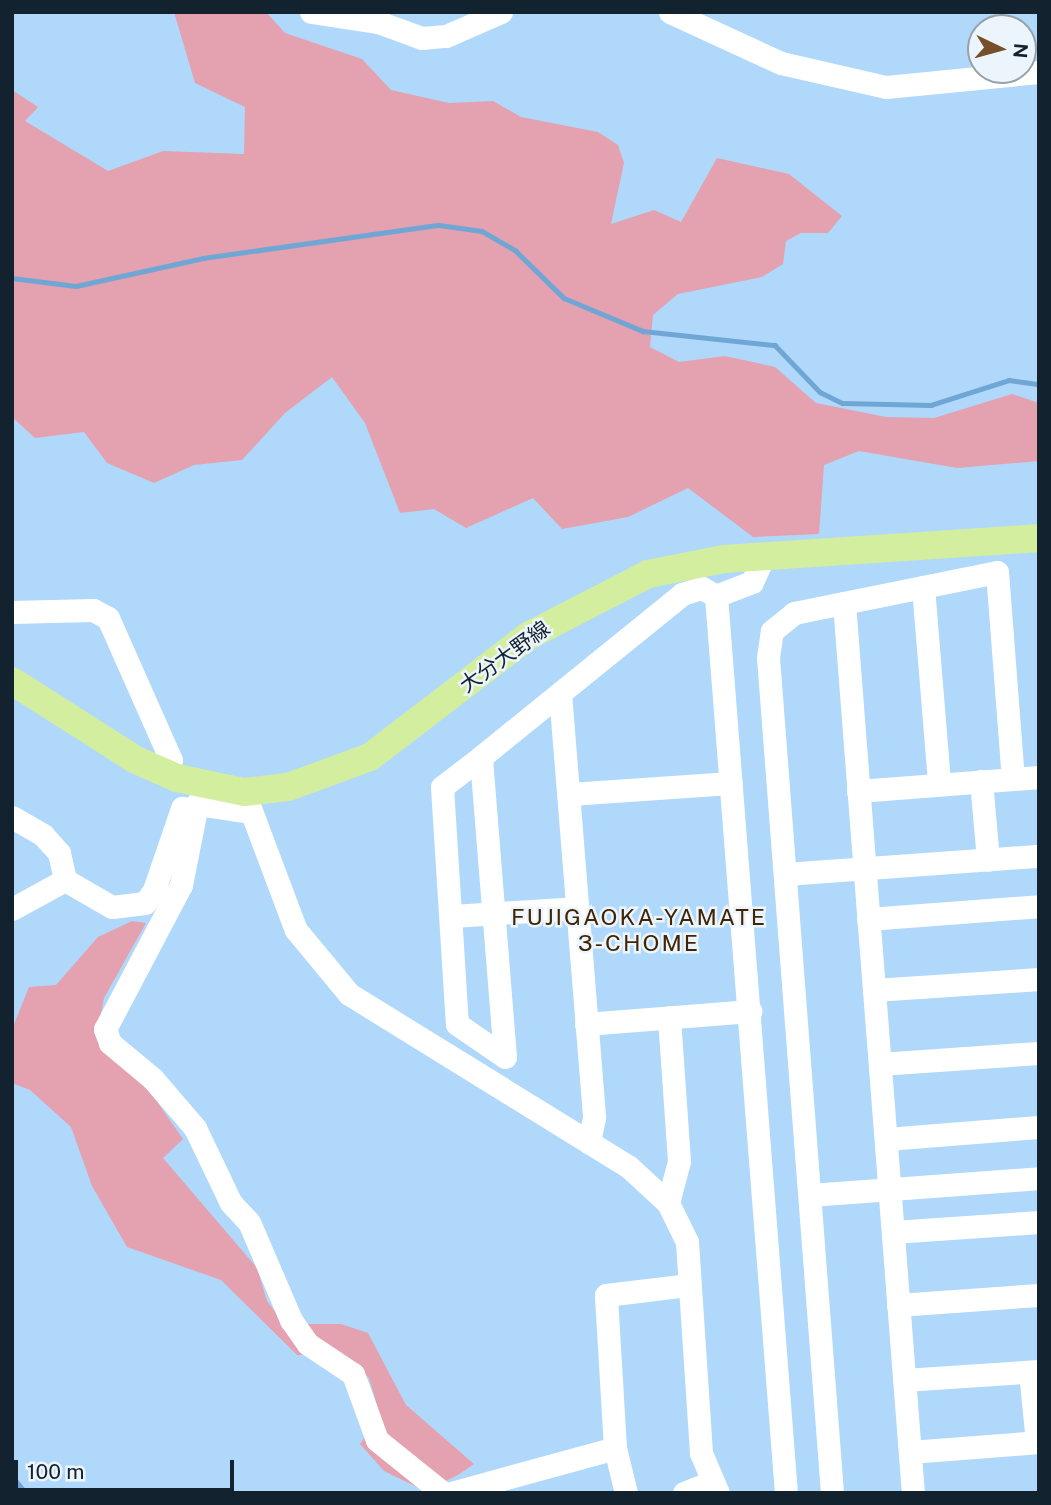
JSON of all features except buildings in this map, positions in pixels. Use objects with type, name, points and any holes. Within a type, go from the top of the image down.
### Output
[{"type":"main road","name":"大分大野線","points":[[12,681],[136,761],[247,802],[370,757],[528,636],[606,592],[687,564],[764,556],[1039,538]]},
{"type":"street","points":[[311,12],[378,22],[422,38],[446,36],[501,12]]},
{"type":"street","points":[[670,12],[781,63],[886,88],[1039,72]]},
{"type":"street","points":[[716,596],[752,582],[764,556]]},
{"type":"street","points":[[832,1493],[768,643],[781,619],[844,603],[997,572],[1013,778]]},
{"type":"street","points":[[922,587],[939,783]]},
{"type":"street","points":[[481,757],[505,1057],[457,1024],[453,916],[442,788],[682,594],[702,588],[716,596]]},
{"type":"street","points":[[716,596],[786,1493]]},
{"type":"street","points":[[844,603],[913,1493]]},
{"type":"street","points":[[12,612],[93,610],[108,618],[171,760],[166,773]]},
{"type":"street","points":[[560,693],[594,1118],[589,1142]]},
{"type":"street","points":[[858,791],[1039,777]]},
{"type":"street","points":[[981,780],[988,860]]},
{"type":"street","points":[[570,794],[731,783]]},
{"type":"street","points":[[12,817],[43,835],[59,853],[65,880],[112,907],[145,903],[183,805],[247,802],[296,930],[335,980],[589,1142],[668,1203],[687,1242],[701,1453],[714,1487],[684,1493]]},
{"type":"street","points":[[197,804],[181,885],[105,1028],[110,1043],[195,1128],[231,1203],[250,1222],[292,1320],[308,1343],[353,1374],[377,1440],[443,1493]]},
{"type":"street","points":[[785,874],[1039,856]]},
{"type":"street","points":[[12,909],[65,880]]},
{"type":"street","points":[[869,919],[1039,906]]},
{"type":"street","points":[[453,916],[578,908]]},
{"type":"street","points":[[874,990],[1039,979]]},
{"type":"street","points":[[586,1024],[750,1011]]},
{"type":"street","points":[[668,1203],[679,1161],[669,1017]]},
{"type":"street","points":[[880,1064],[1039,1053]]},
{"type":"street","points":[[886,1139],[1039,1127]]},
{"type":"street","points":[[810,1195],[1039,1178]]},
{"type":"street","points":[[893,1232],[1039,1223]]},
{"type":"street","points":[[626,1493],[615,1448],[606,1295],[689,1285]]},
{"type":"street","points":[[898,1305],[1039,1295]]},
{"type":"street","points":[[904,1380],[1034,1371],[1038,1442],[910,1452]]},
{"type":"street","points":[[452,1493],[615,1448]]},
{"type":"shaded area","points":[[174,12],[266,12],[285,33],[362,59],[391,90],[449,103],[493,101],[521,117],[598,132],[618,145],[624,163],[611,224],[654,210],[681,222],[717,158],[789,174],[842,216],[828,233],[801,233],[786,241],[783,264],[762,277],[678,294],[653,315],[650,347],[679,362],[725,356],[775,367],[816,403],[886,417],[934,418],[1012,394],[1039,403],[1039,461],[957,468],[859,451],[824,465],[819,534],[753,537],[688,488],[628,517],[562,529],[533,498],[466,528],[434,509],[400,513],[365,423],[332,377],[285,413],[242,460],[194,465],[154,483],[107,463],[84,432],[35,438],[12,417],[12,90],[38,107],[25,121],[108,171],[163,151],[244,154],[245,107],[195,83]]},
{"type":"shaded area","points":[[132,921],[146,923],[104,998],[97,1035],[146,1086],[183,1139],[163,1158],[257,1268],[267,1301],[284,1324],[341,1324],[368,1333],[406,1405],[474,1464],[458,1475],[425,1491],[384,1471],[360,1444],[380,1415],[369,1378],[340,1354],[297,1355],[221,1280],[127,1247],[92,1186],[71,1127],[30,1090],[12,1083],[12,1029],[29,987],[56,985],[98,937]]},
{"type":"waterway","points":[[12,278],[76,286],[203,258],[439,225],[482,231],[516,251],[564,298],[643,331],[775,345],[820,392],[843,403],[931,405],[1009,380],[1039,384]]},
{"type":"waterway","points":[[12,1476],[26,1493]]},
{"type":"district","name":"FUJIGAOKA-YAMATE 3-CHOME","points":[[639,930]]}]
